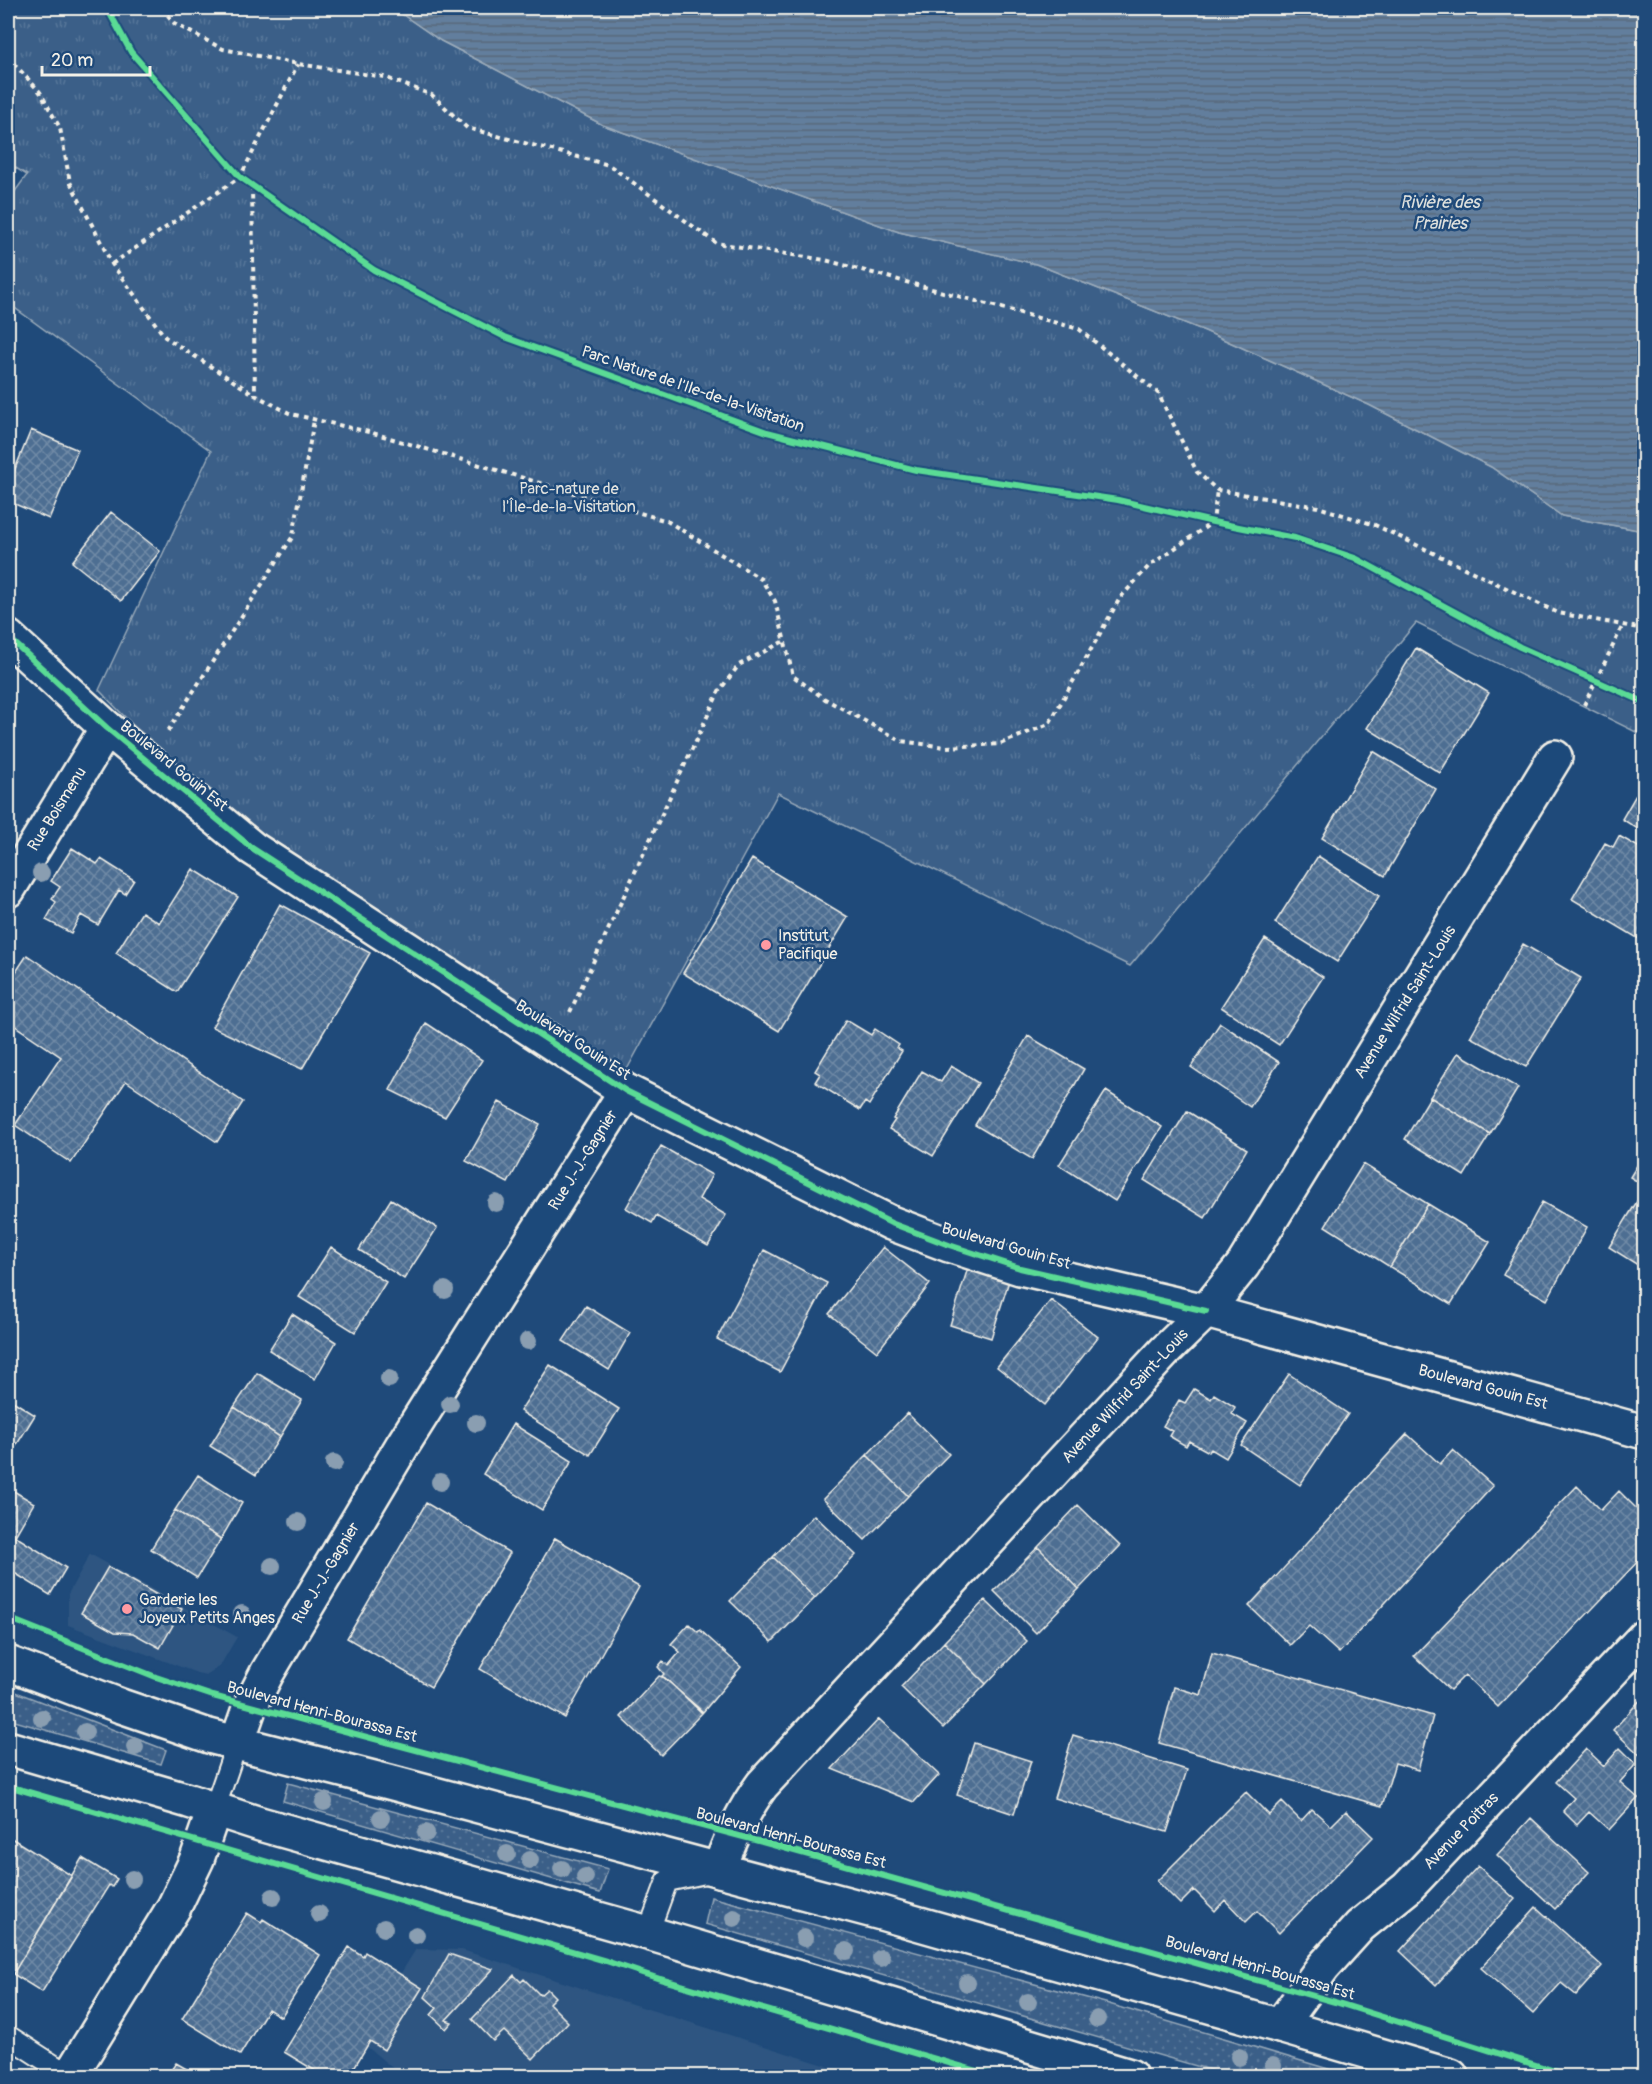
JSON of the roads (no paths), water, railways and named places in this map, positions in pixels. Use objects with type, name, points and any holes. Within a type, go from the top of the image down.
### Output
[{"type":"street","name":"Boulevard Gouin Est","points":[[8,637],[107,728],[252,848],[626,1091],[891,1223],[1020,1268],[1206,1311],[1642,1425]]},
{"type":"street","name":"Rue Boismenu","points":[[8,890],[107,728]]},
{"type":"street","name":"Avenue Wilfrid Saint-Louis","points":[[719,1870],[731,1835],[748,1804],[762,1785],[1166,1350],[1206,1311],[1243,1265],[1555,757]]},
{"type":"street","name":"Rue J.-J.-Gagnier","points":[[237,1743],[250,1706],[267,1673],[402,1446],[626,1091]]},
{"type":"street","name":"Avenue Poitras","points":[[1280,2026],[1323,1967],[1360,1926],[1407,1888],[1644,1637]]},
{"type":"street","points":[[8,1663],[121,1706],[209,1736],[719,1870],[1280,2026],[1451,2076]]},
{"type":"street","points":[[8,1748],[481,1888],[648,1933],[1123,2076]]},
{"type":"street","name":"Rue J.-J.-Gagnier","points":[[70,2076],[174,1908],[197,1859],[214,1810]]},
{"type":"lane","name":"Rue J.-J.-Gagnier","points":[[214,1810],[237,1743]]},
{"type":"lane","points":[[648,1933],[667,1881],[719,1870]]},
{"type":"lane","points":[[8,2036],[70,2076]]},
{"type":"water","name":"Rivière des Prairies","points":[[393,8],[1644,8],[1644,531],[1562,516],[1491,467],[1369,405],[1205,331],[1036,264],[899,232],[603,125],[441,41]]},
{"type":"place","name":"Institut Pacifique","points":[[766,945]]},
{"type":"place","name":"Garderie les Joyeux Petits Anges","points":[[127,1609]]},
{"type":"park label","name":"Parc-nature de l'Île-de-la-Visitation","points":[[569,498]]}]
